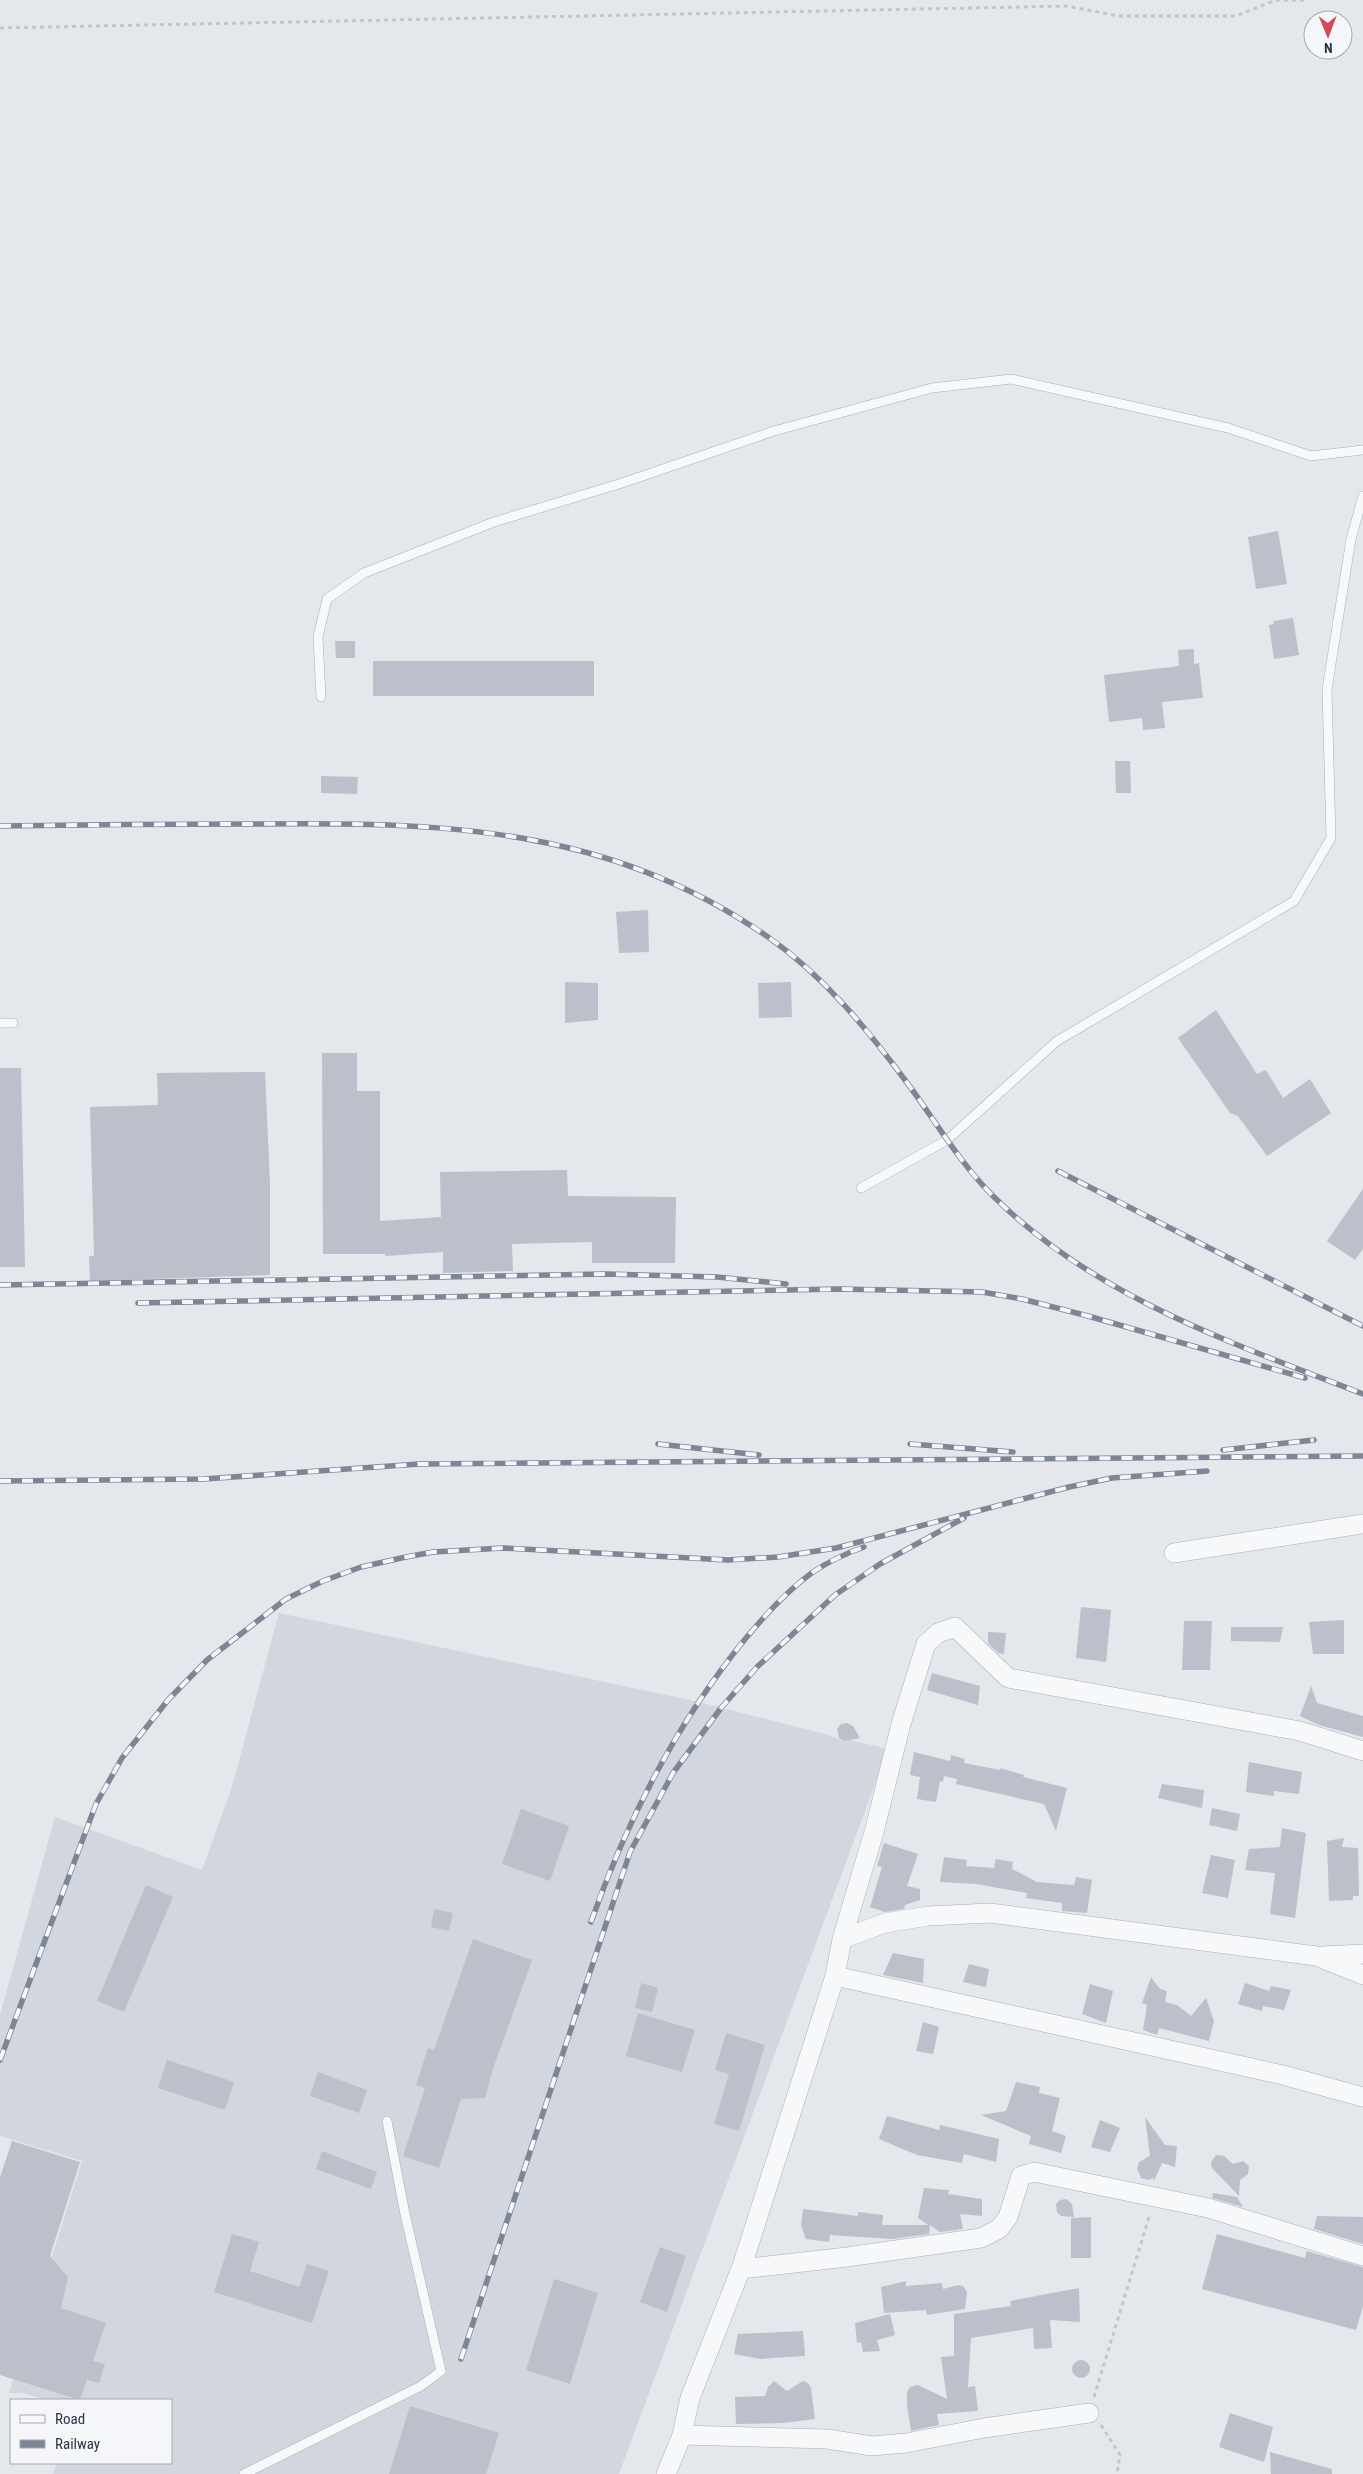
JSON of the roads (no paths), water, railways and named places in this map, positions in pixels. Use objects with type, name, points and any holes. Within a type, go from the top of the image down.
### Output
[{"type":"street","points":[[1174,1553],[1363,1524]]},
{"type":"street","points":[[666,2474],[682,2435],[690,2398],[742,2266],[835,1976],[842,1939],[926,1644],[938,1633],[955,1627],[1008,1678],[1300,1731],[1363,1751]]},
{"type":"street","points":[[842,1939],[885,1923],[919,1917],[990,1913],[1316,1956],[1363,1954]]},
{"type":"street","points":[[1316,1956],[1363,1975]]},
{"type":"street","points":[[835,1976],[1283,2075],[1363,2098]]},
{"type":"street","points":[[742,2266],[750,2268],[846,2257],[981,2238],[999,2229],[1008,2217],[1022,2176],[1034,2172],[1208,2208],[1363,2256]]},
{"type":"street","points":[[682,2435],[827,2439],[880,2446],[917,2442],[984,2428],[1089,2413]]},
{"type":"lane","points":[[321,697],[318,637],[327,599],[364,573],[494,522],[622,483],[774,431],[932,388],[1011,379],[1228,428],[1311,456],[1363,450]]},
{"type":"lane","points":[[861,1188],[947,1140],[1057,1041],[1294,900],[1331,838],[1327,689],[1352,539],[1363,496]]},
{"type":"lane","points":[[0,1023],[13,1023]]},
{"type":"lane","points":[[244,2474],[421,2386],[441,2371],[405,2214],[387,2120]]},
{"type":"railway","points":[[0,826],[321,824],[389,825],[455,829],[520,838],[583,852],[645,872],[707,900],[768,937],[808,969],[861,1024],[981,1183],[1033,1231],[1075,1262],[1120,1290],[1167,1314],[1215,1336],[1363,1394]]},
{"type":"railway","points":[[1058,1171],[1363,1326]]},
{"type":"railway","points":[[0,1285],[605,1274],[717,1277],[786,1284]]},
{"type":"railway","points":[[138,1303],[839,1289],[982,1292],[1022,1299],[1088,1316],[1305,1378]]},
{"type":"railway","points":[[1223,1450],[1314,1440]]},
{"type":"railway","points":[[658,1444],[759,1455]]},
{"type":"railway","points":[[910,1444],[1013,1452]]},
{"type":"railway","points":[[0,1481],[204,1479],[419,1464],[1363,1456]]},
{"type":"railway","points":[[0,2060],[96,1804],[122,1758],[168,1700],[207,1660],[286,1599],[323,1581],[361,1567],[433,1552],[503,1548],[728,1560],[778,1557],[836,1548],[1069,1487],[1112,1478],[1207,1471]]},
{"type":"railway","points":[[461,2359],[630,1852],[673,1773],[721,1708],[757,1667],[835,1595],[880,1564],[964,1518]]},
{"type":"railway","points":[[591,1922],[621,1846],[656,1773],[698,1703],[721,1670],[761,1620],[795,1587],[825,1565],[864,1547]]}]
